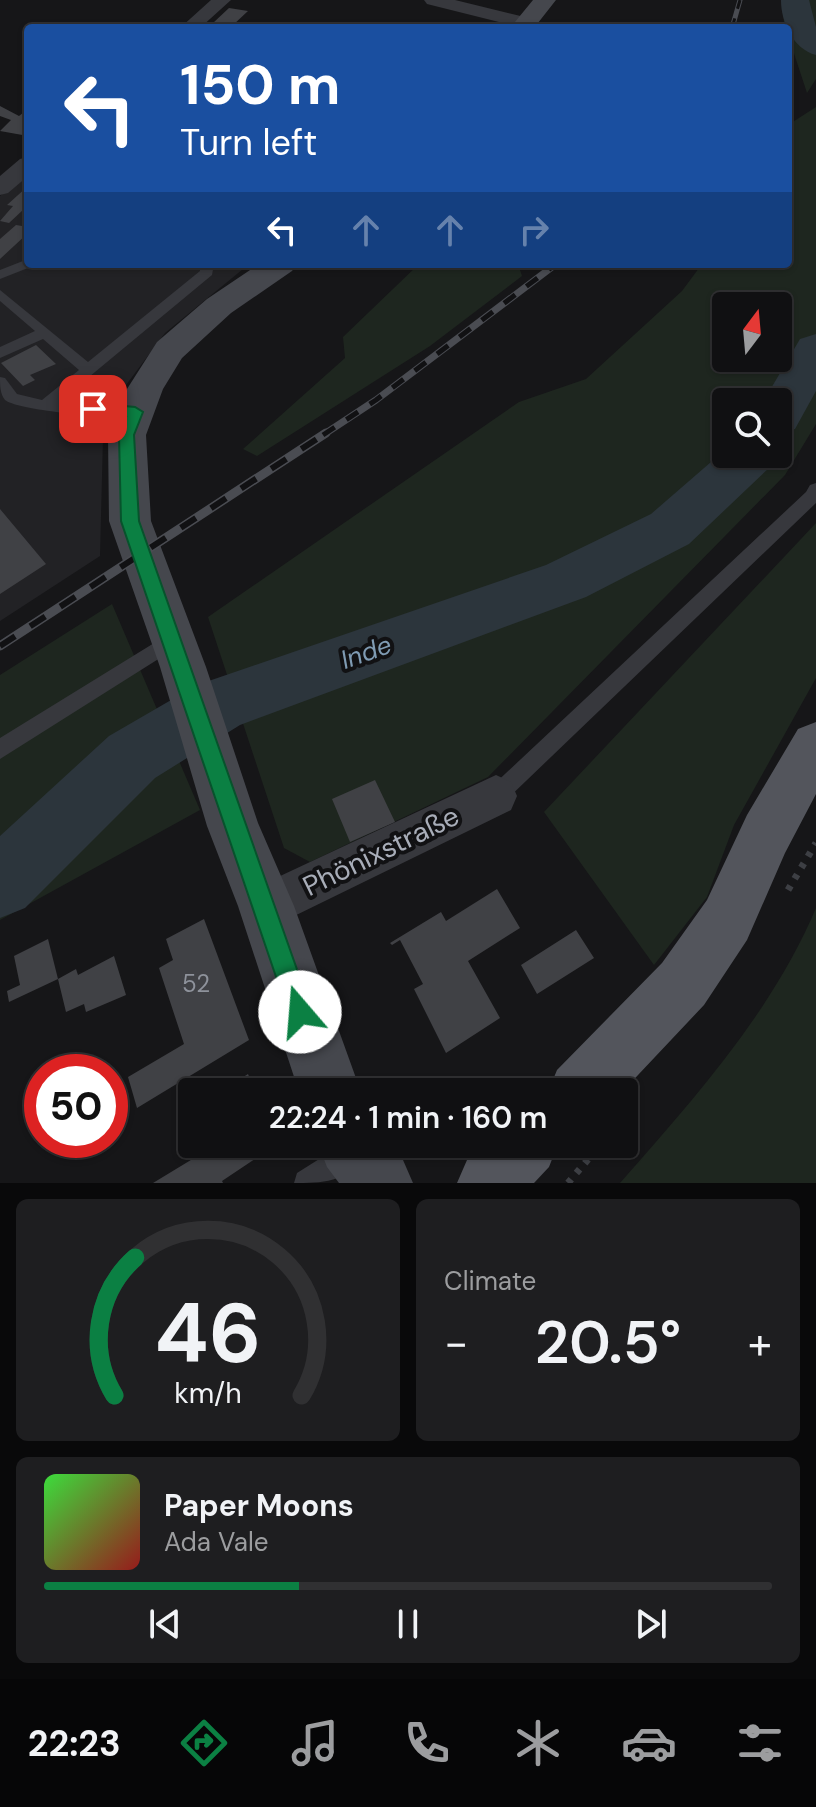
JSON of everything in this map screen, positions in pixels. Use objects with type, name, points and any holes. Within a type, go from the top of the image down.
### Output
[{"type":"main road","points":[[525,24],[545,0]]},
{"type":"main road","points":[[275,268],[219,306],[169,350],[145,389],[127,435],[130,521],[178,654],[233,826],[266,906],[325,1078]]},
{"type":"main road","points":[[592,1078],[683,984],[727,920],[766,834],[816,745]]},
{"type":"main road","points":[[490,1183],[513,1158]]},
{"type":"street","points":[[194,24],[222,0]]},
{"type":"street","points":[[433,0],[520,24]]},
{"type":"street","points":[[0,188],[24,167]]},
{"type":"street","name":"Phönixstraße","points":[[266,906],[496,796]]},
{"type":"lane","points":[[0,275],[24,265]]},
{"type":"lane","points":[[46,405],[207,272],[207,268]]},
{"type":"lane","points":[[0,294],[87,369]]},
{"type":"lane","points":[[0,353],[45,332]]},
{"type":"lane","points":[[0,382],[12,398],[46,405],[135,412]]},
{"type":"lane","points":[[496,796],[813,496],[816,489]]},
{"type":"lane","points":[[0,749],[178,654]]},
{"type":"path","points":[[568,1183],[589,1158]]},
{"type":"shaded area","points":[[782,0],[816,0],[816,79],[807,93],[792,47],[792,24],[784,23]]},
{"type":"shaded area","points":[[816,107],[816,424],[792,463],[792,388],[712,388],[712,468],[789,468],[785,475],[488,777],[310,862],[284,848],[208,617],[519,402],[586,379],[682,291],[699,268],[792,268],[792,122]]},
{"type":"shaded area","points":[[24,175],[24,268],[243,269],[165,333],[126,385],[103,437],[100,556],[0,621],[0,196]]},
{"type":"shaded area","points":[[415,268],[519,268],[522,276],[430,346],[257,456],[243,449],[345,358],[343,337]]},
{"type":"shaded area","points":[[816,523],[816,678],[734,825],[707,897],[654,965],[544,812]]},
{"type":"shaded area","points":[[112,604],[200,810],[0,920],[0,675]]},
{"type":"shaded area","points":[[816,908],[816,1183],[620,1183],[703,1086],[754,1019],[798,946]]},
{"type":"building","points":[[229,8],[248,11],[234,24],[206,24],[213,23]]},
{"type":"building","points":[[0,106],[19,116],[24,112],[24,135],[0,131],[11,120],[0,116]]},
{"type":"building","points":[[24,190],[24,209],[9,223],[0,221],[13,206],[7,205]]},
{"type":"building","points":[[16,225],[24,226],[24,237],[0,259],[0,239]]},
{"type":"building","points":[[36,345],[56,364],[30,375],[35,380],[23,386],[1,363]]},
{"type":"building","points":[[0,509],[46,564],[0,594]]},
{"type":"building","points":[[375,780],[395,822],[350,842],[332,799]]},
{"type":"building","points":[[497,889],[520,928],[468,961],[500,1018],[446,1053],[414,989],[423,984],[400,940],[392,945],[390,943],[441,912],[446,921]]},
{"type":"building","points":[[204,919],[249,1040],[186,1078],[178,1078],[178,1083],[137,1108],[128,1077],[184,1044],[159,968],[173,960],[166,939]]},
{"type":"building","points":[[576,930],[594,958],[537,994],[521,965]]},
{"type":"building","points":[[48,939],[58,979],[9,1002],[7,991],[20,985],[14,956]]},
{"type":"building","points":[[114,956],[126,995],[86,1012],[84,1004],[66,1012],[58,979],[76,969],[78,975]]},
{"type":"building","points":[[194,1158],[256,1158],[223,1183],[153,1183]]},
{"type":"waterway","name":"Inde","points":[[795,0],[800,25],[816,46]]},
{"type":"waterway","name":"Inde","points":[[792,392],[816,349]]},
{"type":"waterway","name":"Inde","points":[[0,883],[132,757],[219,705],[566,581],[670,529],[737,468]]},
{"type":"railway","points":[[733,24],[740,0]]},
{"type":"railway","points":[[323,435],[376,400],[551,268]]},
{"type":"railway","points":[[0,646],[326,433]]},
{"type":"route","points":[[93,409],[135,412],[127,435],[130,521],[183,667],[233,826],[266,906],[300,1012]]}]
